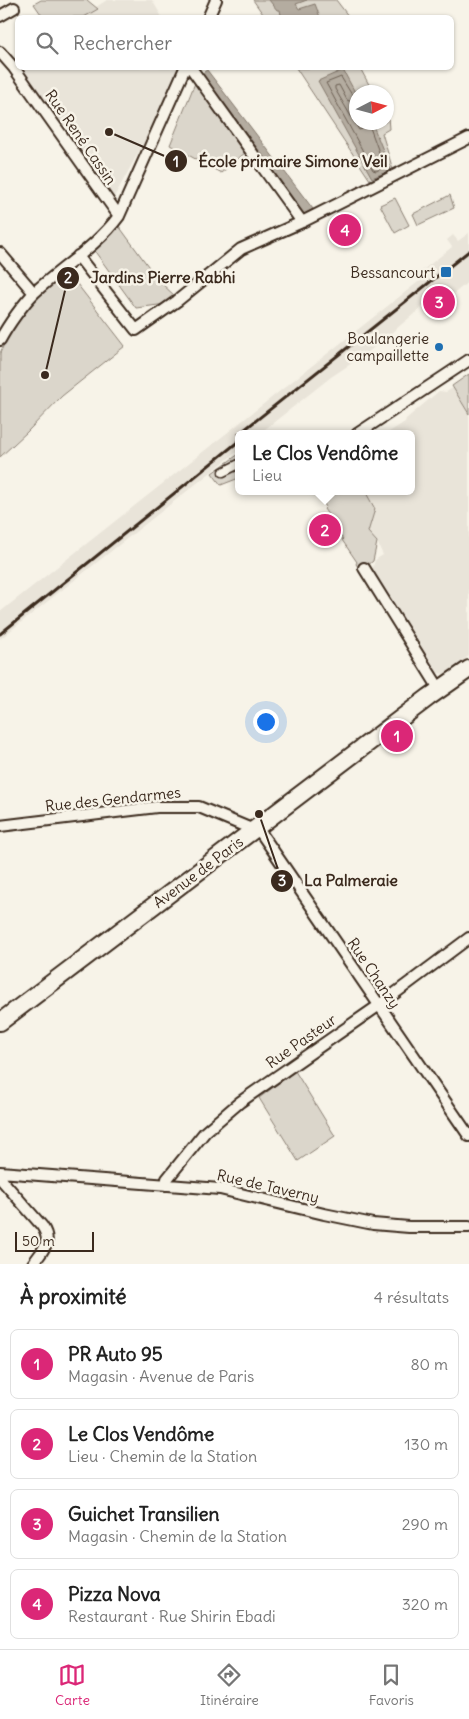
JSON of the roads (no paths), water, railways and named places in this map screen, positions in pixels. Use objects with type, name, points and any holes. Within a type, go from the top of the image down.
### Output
[{"type":"main road","name":"Avenue de Paris","points":[[0,1022],[254,830],[436,684],[469,669]]},
{"type":"street","points":[[209,15],[216,0]]},
{"type":"street","points":[[0,16],[14,8]]},
{"type":"street","name":"Rue René Cassin","points":[[0,52],[15,69]]},
{"type":"street","name":"Rue René Cassin","points":[[15,70],[118,216]]},
{"type":"street","points":[[0,340],[34,294],[111,227],[118,216],[184,70]]},
{"type":"street","points":[[192,70],[302,222]]},
{"type":"street","points":[[78,256],[136,330],[241,249],[302,222],[469,138]]},
{"type":"street","points":[[0,253],[34,294]]},
{"type":"street","points":[[363,430],[469,360]]},
{"type":"street","points":[[223,472],[235,466]]},
{"type":"street","points":[[364,568],[436,684]]},
{"type":"street","name":"Rue des Gendarmes","points":[[0,826],[157,807],[180,806],[199,807],[254,830]]},
{"type":"street","name":"Rue Chanzy","points":[[254,830],[260,833],[469,1136]]},
{"type":"street","name":"Rue Pasteur","points":[[166,1184],[167,1179],[205,1132],[233,1108],[378,1006],[469,938]]},
{"type":"street","name":"Rue de Taverny","points":[[0,1172],[220,1189],[373,1224],[409,1227],[469,1227]]},
{"type":"street","points":[[0,1178],[47,1234],[48,1240],[33,1264]]},
{"type":"water","points":[[269,0],[307,0],[296,4],[299,9],[315,4],[319,15],[281,15],[280,10],[277,10]]},
{"type":"water","points":[[207,70],[313,209],[303,215],[201,74]]},
{"type":"water","points":[[343,70],[351,85],[349,85],[349,130],[375,130],[391,170],[372,178],[318,81]]},
{"type":"railway","points":[[244,430],[469,251]]},
{"type":"railway","points":[[0,634],[235,444]]},
{"type":"place","name":"École primaire Simone Veil","points":[[109,132]]},
{"type":"place","name":"Pizza Nova","points":[[345,230]]},
{"type":"place","name":"Bessancourt","points":[[446,272]]},
{"type":"place","name":"Guichet Transilien","points":[[439,302]]},
{"type":"place","name":"Boulangerie campaillette","points":[[439,347]]},
{"type":"place","name":"Jardins Pierre Rabhi","points":[[45,375]]},
{"type":"place","name":"Le Clos Vendôme","points":[[325,530]]},
{"type":"place","name":"PR Auto 95","points":[[397,736]]},
{"type":"place","name":"La Palmeraie","points":[[259,814]]}]
